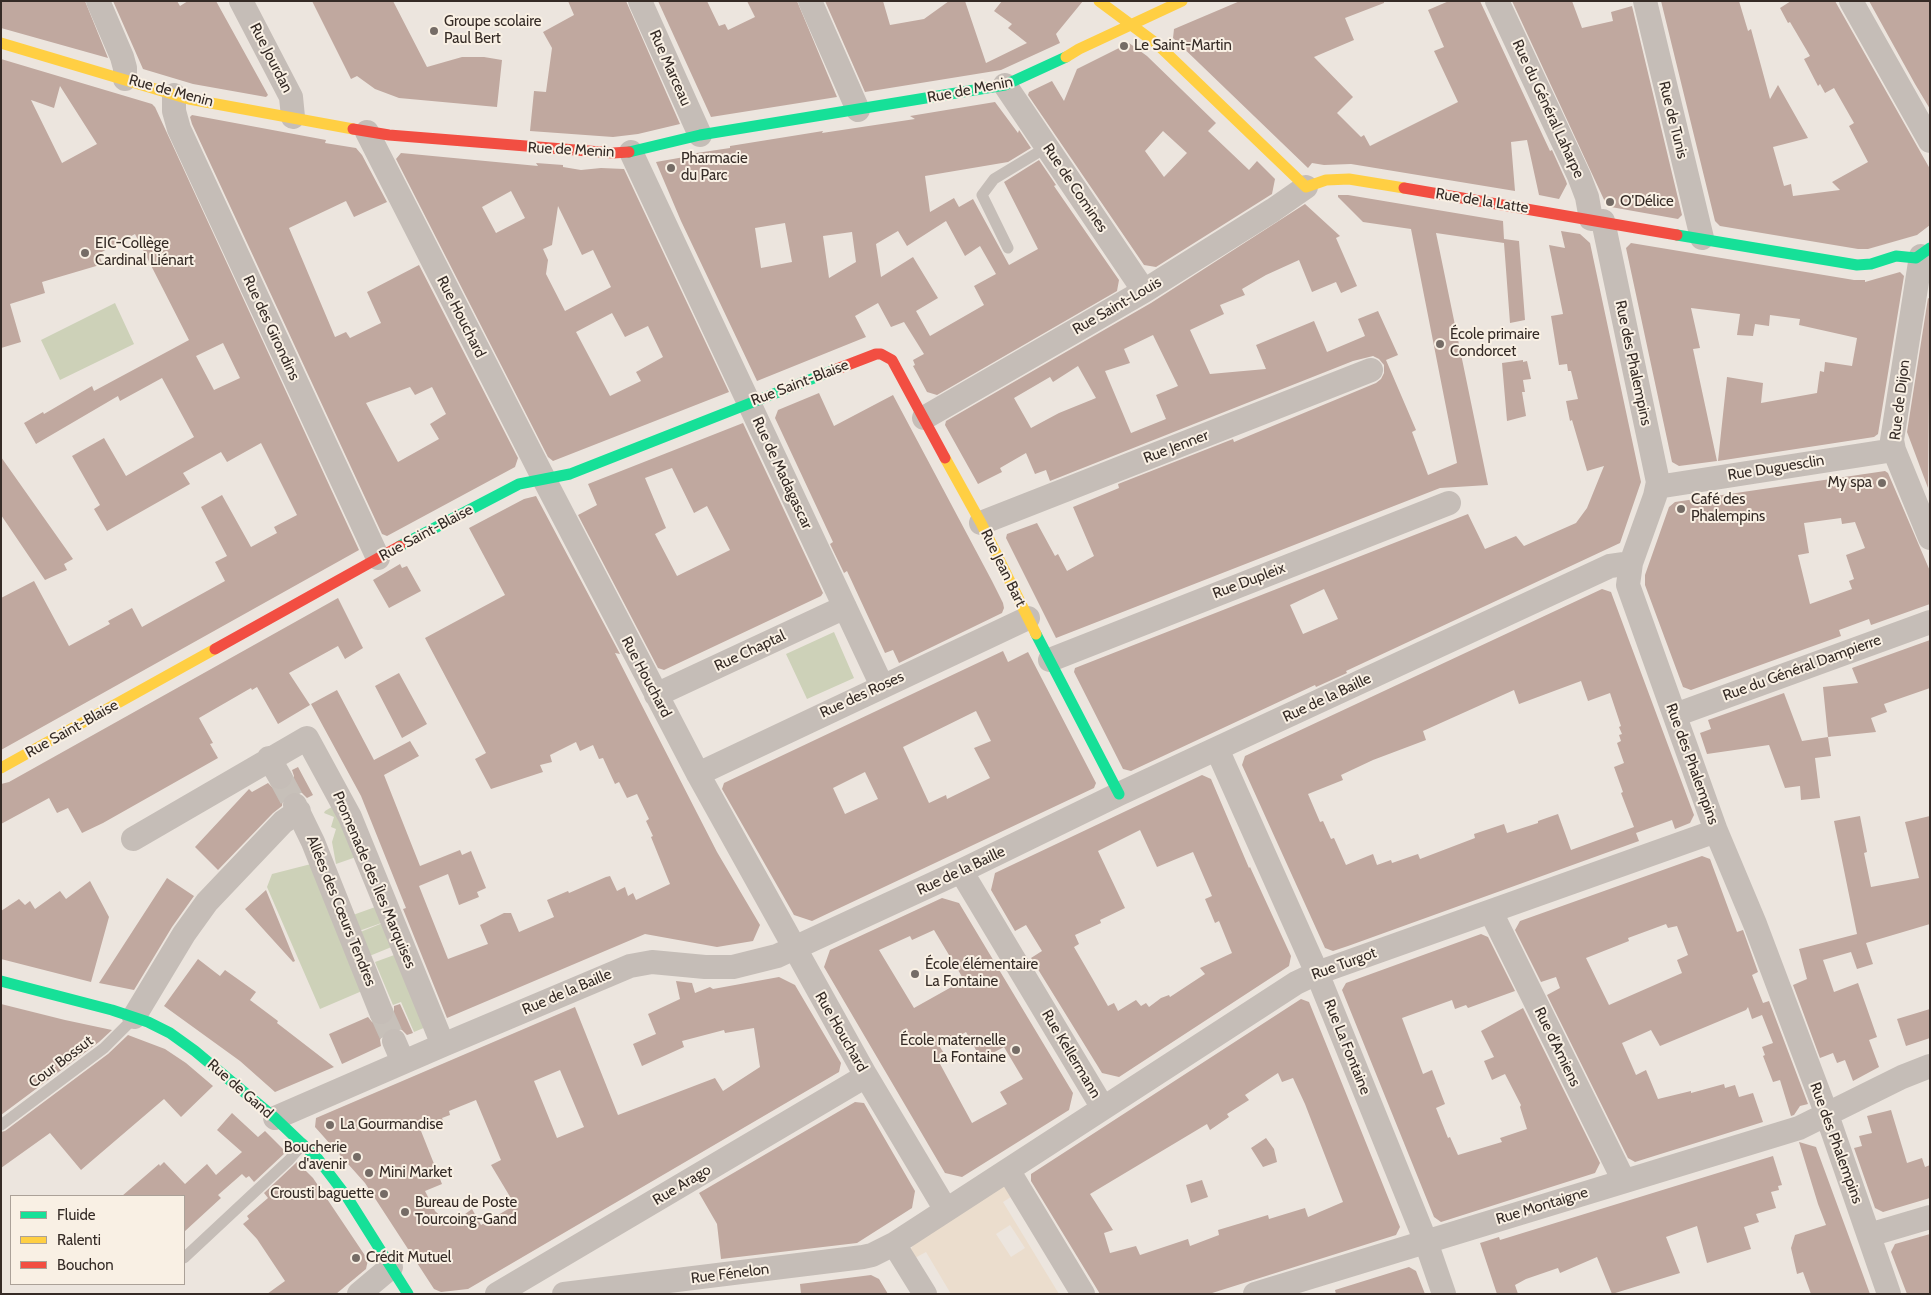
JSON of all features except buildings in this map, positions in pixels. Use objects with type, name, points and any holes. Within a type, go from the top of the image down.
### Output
[{"type":"street","points":[[98,1],[122,57],[125,79]]},
{"type":"street","name":"Rue Jourdan","points":[[241,1],[291,97],[293,117]]},
{"type":"street","name":"Rue Marceau","points":[[640,1],[700,135]]},
{"type":"street","points":[[810,1],[858,110]]},
{"type":"street","points":[[1099,1],[1157,44],[1306,187]]},
{"type":"street","name":"Rue de Menin","points":[[1,43],[174,95],[367,132],[601,153],[631,152],[700,135],[1005,85],[1060,61],[1079,49],[1182,1]]},
{"type":"street","name":"Rue du Général Laharpe","points":[[1497,1],[1579,176],[1597,220]]},
{"type":"street","name":"Rue de Tunis","points":[[1644,1],[1702,238]]},
{"type":"street","points":[[1851,1],[1930,141]]},
{"type":"street","name":"Rue de Comines","points":[[1005,85],[1144,291]]},
{"type":"street","name":"Rue des Girondins","points":[[174,95],[174,111],[179,129],[378,558]]},
{"type":"street","name":"Rue Houchard","points":[[367,132],[544,480],[698,774],[866,1076],[946,1210]]},
{"type":"street","name":"Rue de Madagascar","points":[[631,152],[882,686]]},
{"type":"street","name":"Rue de la Latte","points":[[1306,187],[1326,180],[1349,179],[1857,265],[1872,264],[1896,256],[1916,258],[1925,252]]},
{"type":"street","name":"Rue Saint-Louis","points":[[924,418],[1144,291],[1258,220],[1306,187]]},
{"type":"street","name":"Rue des Phalempins","points":[[1597,220],[1656,471],[1657,487],[1627,580],[1630,594],[1716,831],[1755,924],[1827,1116],[1889,1294]]},
{"type":"street","name":"Rue de Dijon","points":[[1925,252],[1893,431],[1894,450],[1930,538]]},
{"type":"street","name":"Rue Saint-Blaise","points":[[1,768],[378,558],[519,484],[570,474],[749,402],[876,354]]},
{"type":"street","name":"Rue Jean Bart","points":[[876,354],[887,356],[892,360],[981,523],[1119,794]]},
{"type":"street","name":"Rue Jenner","points":[[981,523],[1371,370]]},
{"type":"street","name":"Rue Duguesclin","points":[[1657,487],[1894,450]]},
{"type":"street","name":"Rue Dupleix","points":[[1050,660],[1449,503]]},
{"type":"street","name":"Rue de la Baille","points":[[275,1118],[399,1051],[443,1044],[630,966],[652,962],[705,967],[734,967],[765,960],[794,949],[961,872],[1119,794],[1610,566],[1631,563]]},
{"type":"street","name":"Rue Chaptal","points":[[656,695],[845,607]]},
{"type":"street","name":"Rue des Roses","points":[[698,774],[1028,618]]},
{"type":"street","name":"Rue du Général Dampierre","points":[[1675,715],[1930,622]]},
{"type":"street","name":"Promenade des Îles Marquises","points":[[133,839],[275,768],[308,738],[350,817],[443,1044]]},
{"type":"street","name":"Rue La Fontaine","points":[[1217,749],[1317,973],[1426,1242],[1444,1294]]},
{"type":"street","name":"Allées des Cœurs Tendres","points":[[134,1017],[184,934],[202,909],[297,808],[313,842],[381,1012]]},
{"type":"street","name":"Rue Turgot","points":[[946,1210],[1296,983],[1317,973],[1716,831]]},
{"type":"street","name":"Rue Kellermann","points":[[961,872],[1103,1108]]},
{"type":"street","name":"Rue d'Amiens","points":[[1491,912],[1624,1181]]},
{"type":"street","name":"Rue de Gand","points":[[1,981],[134,1017],[148,1022],[195,1050],[303,1144],[338,1183],[408,1294]]},
{"type":"street","name":"Rue Montaigne","points":[[1255,1294],[1799,1128],[1827,1116],[1902,1077],[1930,1066]]},
{"type":"street","name":"Rue Arago","points":[[497,1294],[866,1076]]},
{"type":"street","points":[[1008,1170],[1083,1294]]},
{"type":"street","name":"Rue Fénelon","points":[[564,1294],[863,1257],[872,1255],[894,1244],[946,1210]]},
{"type":"street","points":[[1869,1236],[1930,1217]]},
{"type":"street","points":[[894,1244],[925,1294]]},
{"type":"street","points":[[359,1294],[391,1267]]},
{"type":"lane","points":[[1008,248],[982,195],[994,179],[1047,147]]},
{"type":"lane","name":"Cour Bossut","points":[[1,1125],[104,1048],[134,1017]]},
{"type":"lane","points":[[185,1257],[289,1160],[303,1144]]},
{"type":"green space","points":[[115,303],[134,344],[60,380],[41,340]]},
{"type":"green space","points":[[834,632],[854,678],[807,699],[786,654]]},
{"type":"green space","points":[[335,805],[359,856],[336,864],[332,842],[336,829],[331,827],[334,817],[324,813]]},
{"type":"green space","points":[[311,864],[362,991],[320,1009],[267,887],[272,874]]},
{"type":"green space","points":[[378,906],[384,922],[359,931],[353,915]]},
{"type":"green space","points":[[385,922],[394,946],[367,957],[358,933]]},
{"type":"green space","points":[[397,954],[426,1027],[414,1032],[401,1002],[393,1005],[375,962]]},
{"type":"shaded area","points":[[1006,1183],[1014,1195],[1003,1202],[1059,1294],[951,1294],[926,1252],[913,1259],[911,1249],[913,1245]],"holes":[[[1010,1225],[1025,1248],[1011,1257],[996,1234]]]},
{"type":"tunnel","points":[[280,777],[295,805]]},
{"type":"tunnel","points":[[381,1012],[394,1041]]},
{"type":"traffic: fast","points":[[629,152],[700,135],[1005,85],[1066,57]]},
{"type":"traffic: fast","points":[[1677,235],[1857,265],[1871,264],[1896,256],[1916,258],[1930,248]]},
{"type":"traffic: fast","points":[[400,546],[519,484],[570,474],[837,369]]},
{"type":"traffic: fast","points":[[1036,634],[1119,794]]},
{"type":"traffic: fast","points":[[1,981],[112,1010],[148,1022],[170,1033],[195,1051],[275,1118],[318,1159],[347,1197],[408,1294]]},
{"type":"traffic: slow","points":[[1099,1],[1157,44],[1306,187],[1326,180],[1349,179],[1404,188]]},
{"type":"traffic: slow","points":[[1066,57],[1079,49],[1182,1]]},
{"type":"traffic: slow","points":[[1,43],[189,99],[353,129]]},
{"type":"traffic: slow","points":[[945,458],[981,523],[1036,634]]},
{"type":"traffic: slow","points":[[1,768],[215,649]]},
{"type":"traffic: jam","points":[[353,129],[389,135],[613,153],[629,152]]},
{"type":"traffic: jam","points":[[1404,188],[1677,235]]},
{"type":"traffic: jam","points":[[837,369],[876,354],[881,354],[892,360],[945,458]]},
{"type":"traffic: jam","points":[[215,649],[400,546]]},
{"type":"place","name":"Groupe scolaire Paul Bert","points":[[434,31]]},
{"type":"place","name":"Le Saint-Martin","points":[[1124,46]]},
{"type":"place","name":"Pharmacie du Parc","points":[[671,168]]},
{"type":"place","name":"O'Délice","points":[[1610,202]]},
{"type":"place","name":"EIC-Collège Cardinal Liénart","points":[[85,253]]},
{"type":"place","name":"École primaire Condorcet","points":[[1440,344]]},
{"type":"place","name":"My spa","points":[[1882,483]]},
{"type":"place","name":"Café des Phalempins","points":[[1681,509]]},
{"type":"place","name":"École élémentaire La Fontaine","points":[[915,974]]},
{"type":"place","name":"École maternelle La Fontaine","points":[[1016,1050]]},
{"type":"place","name":"La Gourmandise","points":[[330,1125]]},
{"type":"place","name":"Boucherie d'avenir","points":[[357,1157]]},
{"type":"place","name":"Mini Market","points":[[369,1173]]},
{"type":"place","name":"Crousti baguette","points":[[384,1194]]},
{"type":"place","name":"Bureau de Poste Tourcoing-Gand","points":[[405,1212]]},
{"type":"place","name":"Crédit Mutuel","points":[[356,1258]]}]
